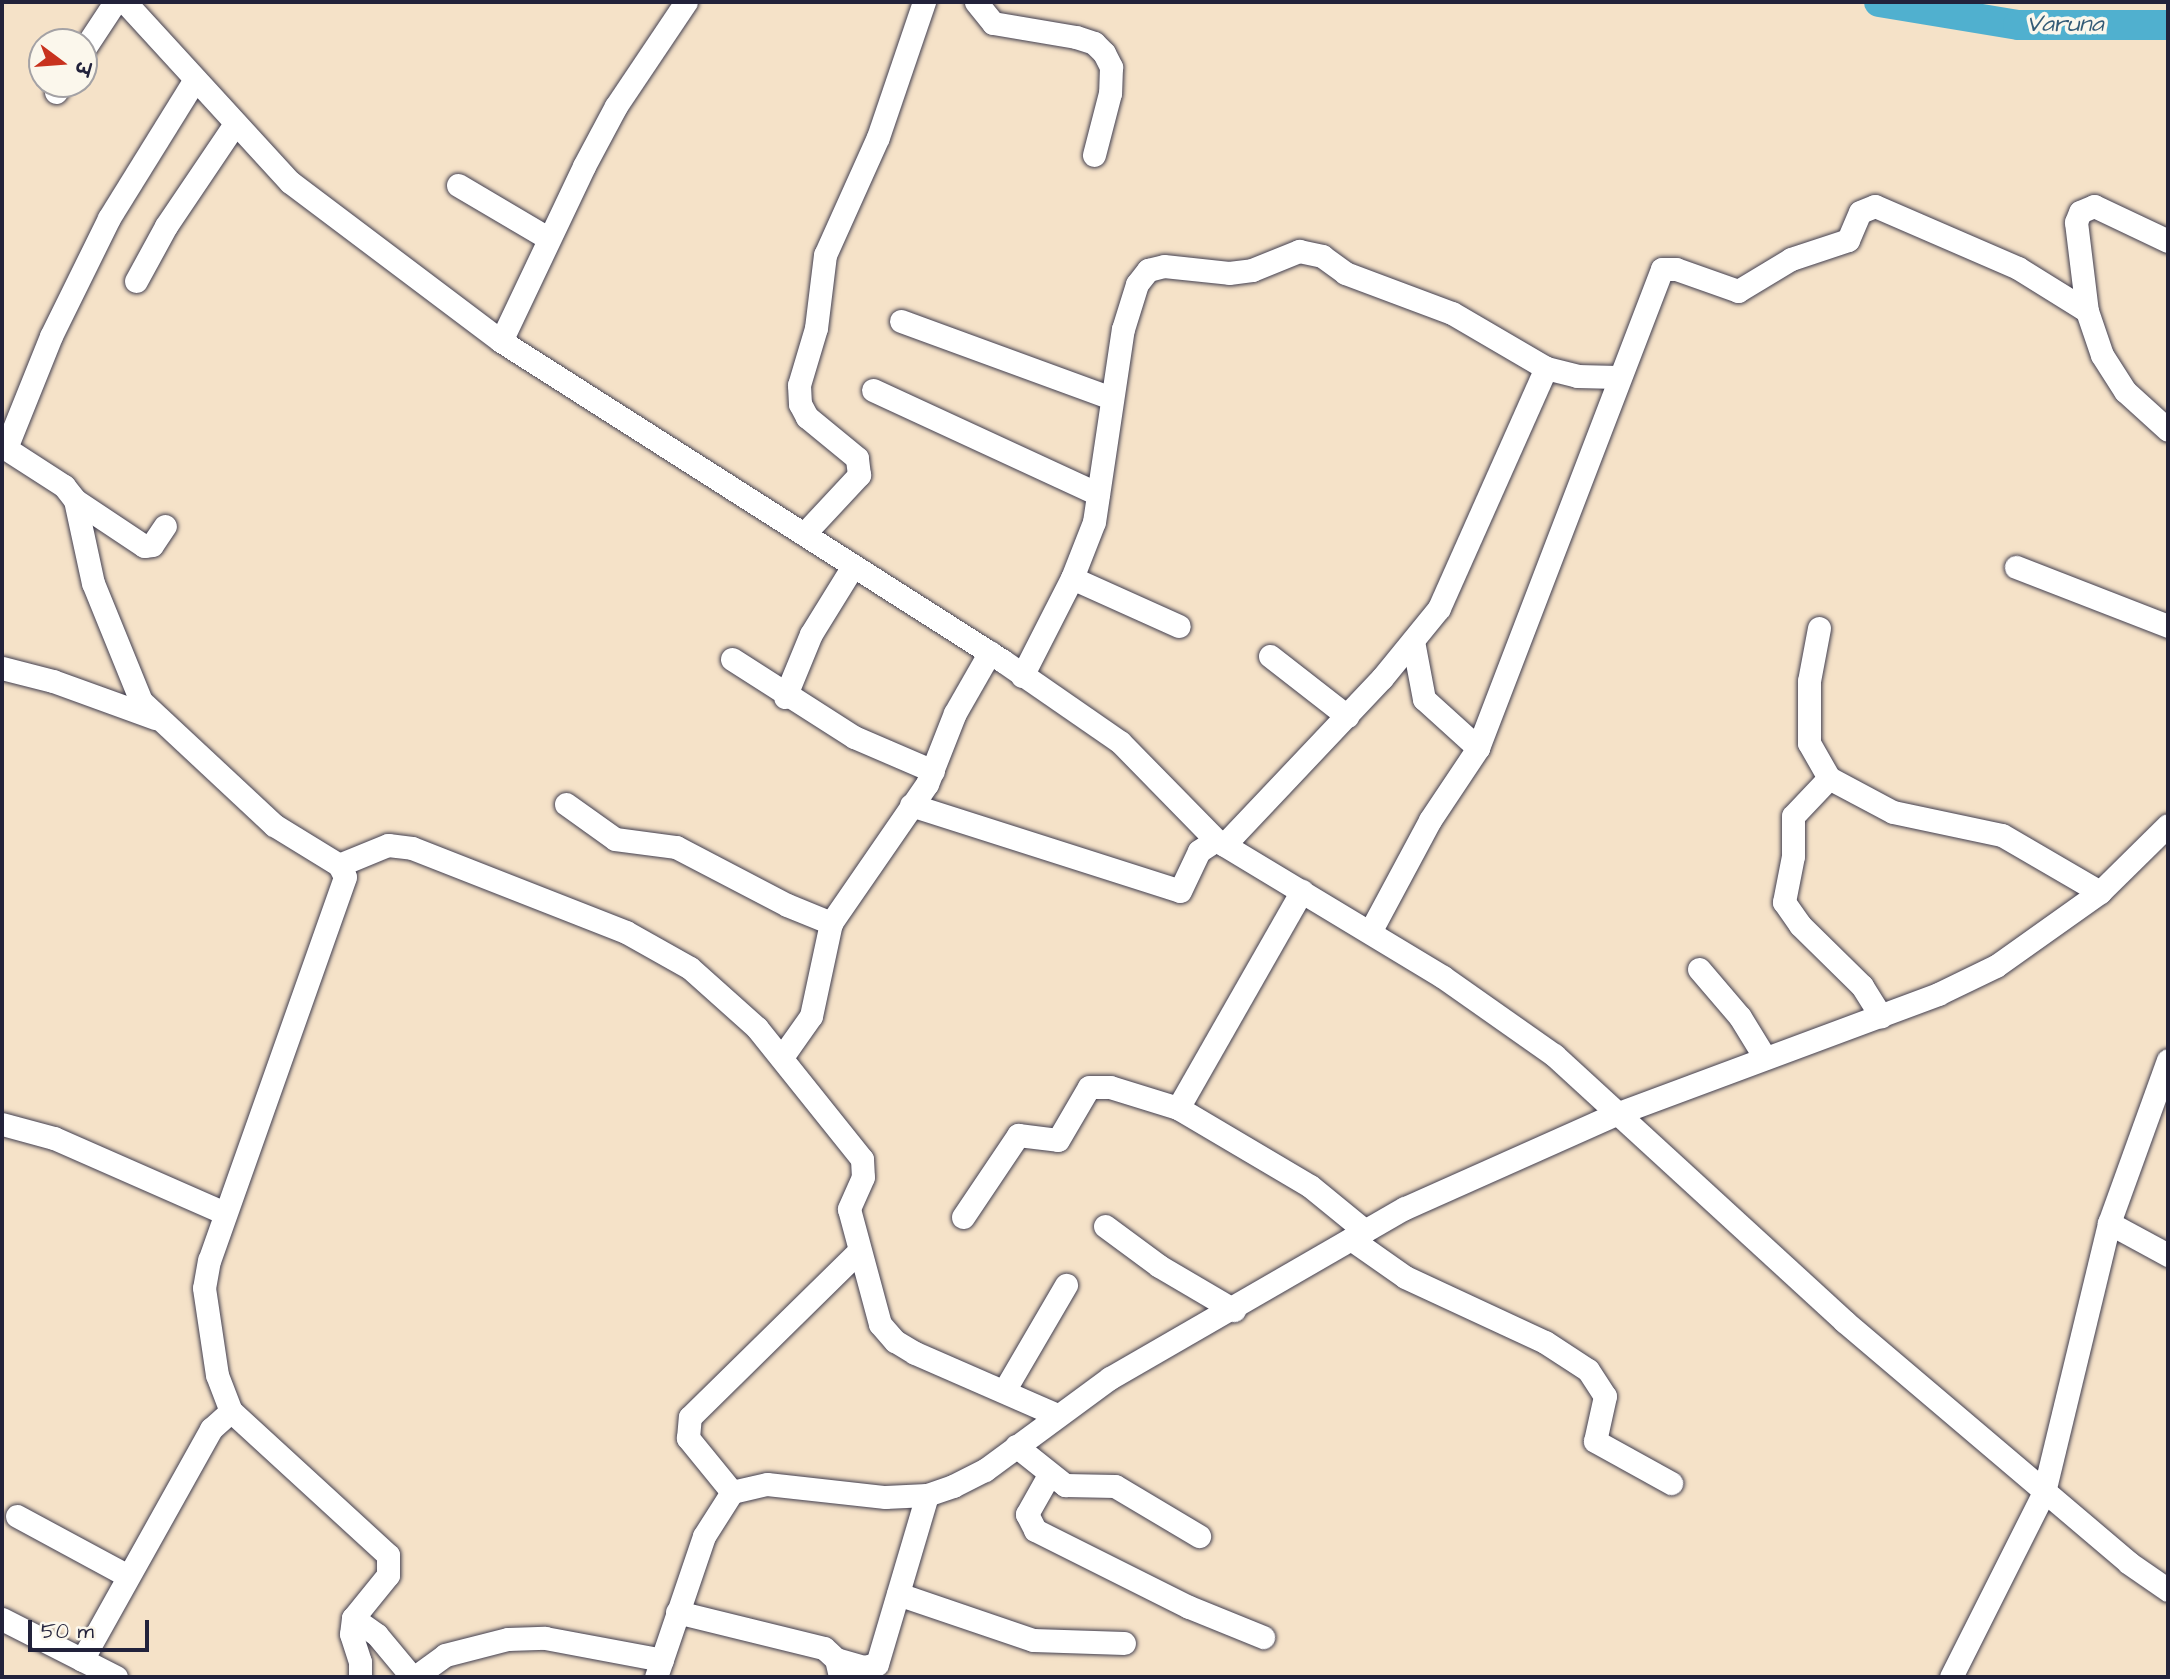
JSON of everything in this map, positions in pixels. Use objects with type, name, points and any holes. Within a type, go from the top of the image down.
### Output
[{"type":"street","points":[[98,28],[115,2]]},
{"type":"street","points":[[125,2],[234,125],[290,183],[501,341],[990,652],[1120,743],[1220,843],[1370,932],[1506,1018],[1554,1055],[1844,1321],[2044,1492],[2168,1590]]},
{"type":"street","points":[[501,341],[548,238],[616,106],[686,2]]},
{"type":"street","points":[[804,534],[859,475],[857,458],[807,417],[800,404],[799,385],[821,303],[825,255],[878,137],[924,2]]},
{"type":"street","points":[[976,2],[993,23],[1076,37],[1094,43],[1104,53],[1111,67],[1110,93],[1094,155]]},
{"type":"street","points":[[165,526],[152,545],[144,546],[75,500],[64,486],[4,447],[51,336],[109,218],[194,81]]},
{"type":"street","points":[[136,281],[166,226],[234,125]]},
{"type":"street","points":[[457,185],[548,238]]},
{"type":"street","points":[[1370,932],[1430,820],[1478,748],[1618,377],[1662,270],[1676,269],[1738,290],[1791,258],[1848,240],[1860,212],[1869,206],[2018,268],[2087,311]]},
{"type":"street","points":[[2168,241],[2094,206],[2080,212],[2076,222],[2087,311],[2102,355],[2125,391],[2168,430]]},
{"type":"street","points":[[1022,676],[1072,579],[1094,522],[1111,398],[1129,304],[1148,270],[1164,266],[1229,273],[1252,270],[1299,251],[1452,313],[1546,368],[1577,376],[1618,377]]},
{"type":"street","points":[[901,321],[1111,398]]},
{"type":"street","points":[[911,804],[1180,891],[1199,850],[1220,843],[1347,716],[1413,640],[1447,593],[1546,368]]},
{"type":"street","points":[[873,390],[1098,494]]},
{"type":"street","points":[[75,500],[93,583],[118,653],[141,701],[158,720],[274,825],[338,865],[345,877],[332,923],[225,1213],[204,1288],[217,1374],[231,1411],[388,1555],[387,1575],[353,1618],[351,1634],[360,1662],[360,1677]]},
{"type":"street","points":[[785,697],[811,634],[853,566]]},
{"type":"street","points":[[2016,567],[2168,626]]},
{"type":"street","points":[[1072,579],[1179,626]]},
{"type":"street","points":[[1819,628],[1809,681],[1809,734],[1817,763],[1829,778],[1894,813],[2002,835],[2100,892]]},
{"type":"street","points":[[1413,640],[1424,699],[1478,748]]},
{"type":"street","points":[[782,1058],[811,1016],[831,923],[933,771],[951,723],[990,652]]},
{"type":"street","points":[[1270,656],[1347,716]]},
{"type":"street","points":[[732,659],[785,697],[855,737],[933,771]]},
{"type":"street","points":[[2,668],[53,681],[158,720]]},
{"type":"street","points":[[1829,778],[1793,816],[1793,856],[1784,902],[1800,925],[1862,986],[1881,1016]]},
{"type":"street","points":[[566,804],[615,839],[676,847],[787,905],[831,923]]},
{"type":"street","points":[[353,1618],[377,1635],[413,1677],[445,1655],[508,1639],[545,1638],[659,1668],[704,1536],[732,1492],[767,1484],[885,1497],[927,1495],[985,1471],[1057,1415],[1146,1356],[1234,1310],[1359,1235],[1476,1173],[1764,1056],[1881,1016],[1996,966],[2100,892],[2168,825]]},
{"type":"street","points":[[338,865],[388,845],[412,848],[626,932],[690,968],[757,1028],[862,1159],[863,1177],[849,1209],[871,1303],[880,1324],[895,1341],[1057,1415]]},
{"type":"street","points":[[1178,1108],[1302,891]]},
{"type":"street","points":[[1699,970],[1740,1017],[1764,1056]]},
{"type":"street","points":[[1951,1677],[2044,1492],[2109,1223],[2168,1060]]},
{"type":"street","points":[[962,1216],[1018,1135],[1058,1140],[1089,1087],[1121,1089],[1178,1108],[1310,1186],[1405,1277],[1545,1342],[1588,1370],[1605,1396],[1594,1430],[1595,1441],[1671,1483]]},
{"type":"street","points":[[2,1124],[54,1138],[225,1213]]},
{"type":"street","points":[[2109,1223],[2168,1255]]},
{"type":"street","points":[[1105,1226],[1234,1310]]},
{"type":"street","points":[[732,1492],[688,1438],[690,1417],[859,1251]]},
{"type":"street","points":[[1004,1391],[1066,1285]]},
{"type":"street","points":[[82,1660],[211,1429],[231,1411]]},
{"type":"street","points":[[1016,1446],[1049,1475],[1078,1489],[1115,1486],[1199,1536]]},
{"type":"street","points":[[1049,1475],[1027,1514],[1035,1530],[1189,1607],[1263,1637]]},
{"type":"street","points":[[677,1612],[810,1642],[838,1668],[877,1664],[927,1495]]},
{"type":"street","points":[[17,1516],[128,1576]]},
{"type":"street","points":[[898,1594],[1033,1640],[1124,1643]]},
{"type":"street","points":[[2,1619],[116,1677]]},
{"type":"waterway","name":"Varuna","points":[[1879,2],[2018,25],[2168,25]]}]
